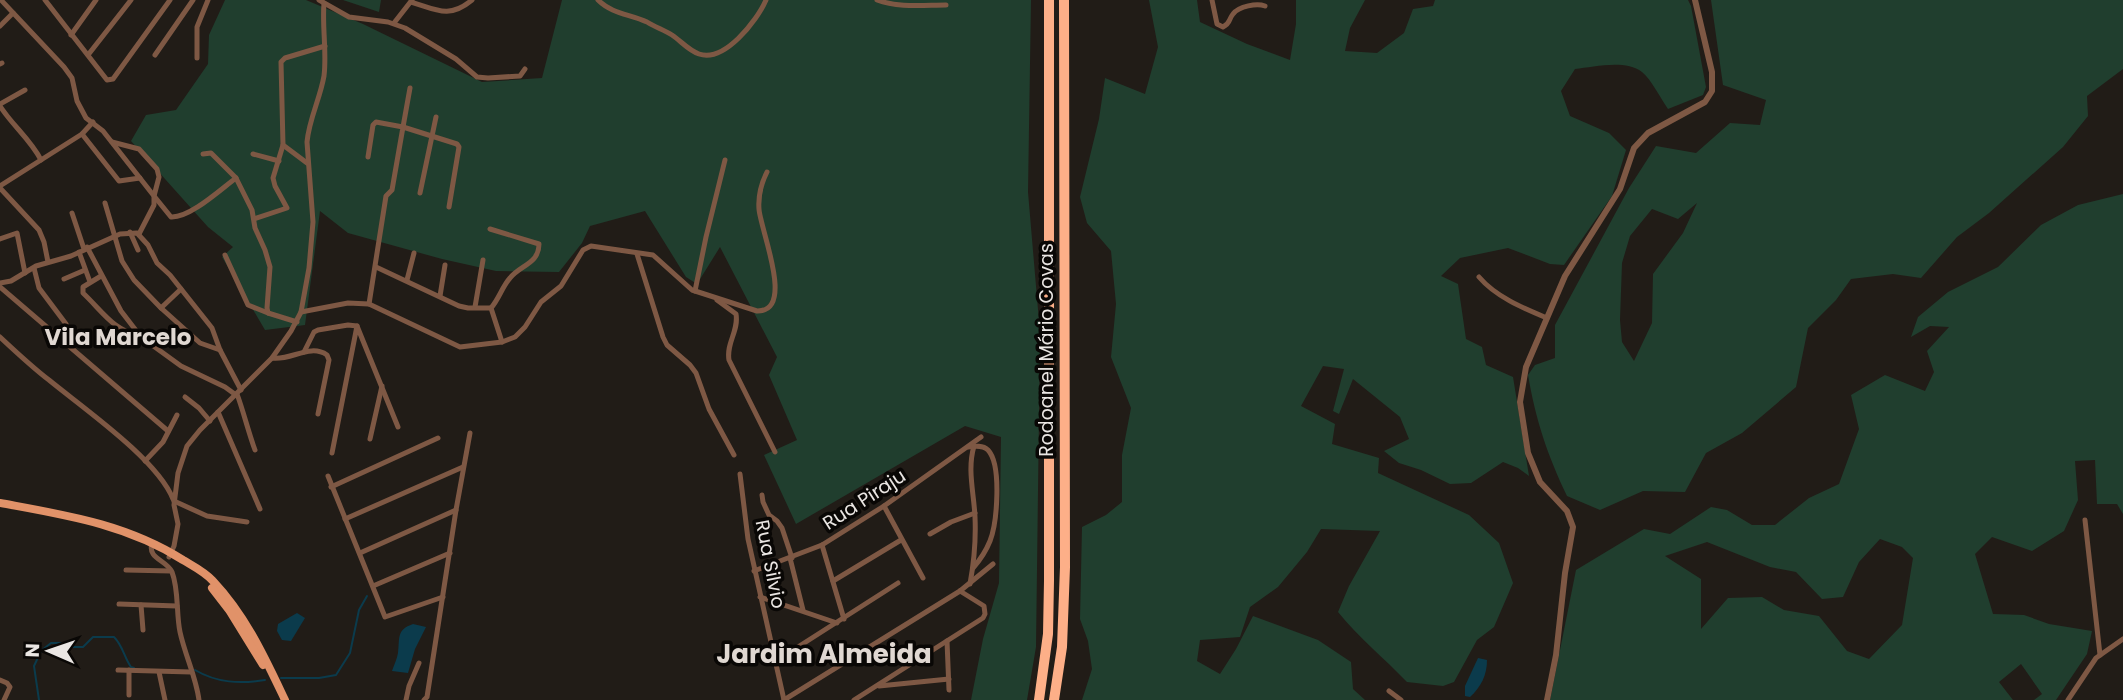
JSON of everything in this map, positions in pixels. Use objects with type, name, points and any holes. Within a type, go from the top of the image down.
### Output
[{"type":"highway","name":"Rodoanel Mário Covas","points":[[1039,700],[1048,634],[1049,581],[1049,0]]},
{"type":"highway","name":"Rodoanel Mário Covas","points":[[1054,700],[1062,647],[1065,567],[1064,0]]},
{"type":"main road","points":[[0,505],[53,512],[112,526],[205,574],[225,595],[258,643],[285,700]]},
{"type":"main road","points":[[170,555],[202,578],[217,593],[251,643],[280,700]]},
{"type":"street","points":[[1,0],[64,67],[72,78],[77,102],[86,118],[100,127],[171,217],[179,217],[208,200],[236,178]]},
{"type":"street","points":[[45,0],[107,80],[113,79],[170,0]]},
{"type":"street","points":[[52,9],[58,0]]},
{"type":"street","points":[[71,35],[96,0]]},
{"type":"street","points":[[88,55],[131,0]]},
{"type":"street","points":[[155,55],[193,0]]},
{"type":"street","points":[[197,58],[197,27],[208,0]]},
{"type":"street","points":[[394,23],[412,1],[444,12],[460,9],[472,0]]},
{"type":"street","points":[[598,0],[610,10],[641,20],[673,36],[692,50],[709,56],[718,54],[740,36],[762,10],[766,0]]},
{"type":"street","points":[[877,0],[906,5],[946,5]]},
{"type":"street","points":[[1212,0],[1217,24],[1223,27],[1230,22],[1237,10],[1257,5],[1265,6]]},
{"type":"street","points":[[1547,700],[1557,648],[1573,525],[1567,511],[1545,489],[1534,470],[1527,449],[1520,402],[1527,364],[1569,268],[1619,191],[1637,144],[1647,133],[1701,106],[1711,94],[1712,72],[1695,0]]},
{"type":"street","points":[[321,2],[349,17],[394,23],[416,33],[477,77],[520,75],[525,69]]},
{"type":"street","points":[[174,501],[180,464],[187,446],[272,358],[301,312],[313,222],[307,163],[308,131],[321,89],[325,61],[321,2]]},
{"type":"street","points":[[1,22],[13,13]]},
{"type":"street","points":[[254,219],[287,208],[273,178],[283,145],[281,62],[285,58],[325,46]]},
{"type":"street","points":[[369,304],[386,196],[392,190],[410,88]]},
{"type":"street","points":[[25,90],[0,105],[41,160]]},
{"type":"street","points":[[421,193],[436,117]]},
{"type":"street","points":[[48,262],[42,235],[0,187],[82,134],[93,122]]},
{"type":"street","points":[[368,157],[373,125],[376,122],[403,127],[457,144],[449,207]]},
{"type":"street","points":[[82,134],[119,181],[140,178]]},
{"type":"street","points":[[112,142],[139,149],[157,169],[159,177],[153,196],[154,205],[139,234]]},
{"type":"street","points":[[283,145],[307,163]]},
{"type":"street","points":[[203,154],[211,153],[236,178],[249,201],[255,228],[270,267],[268,313]]},
{"type":"street","points":[[253,154],[279,161]]},
{"type":"street","points":[[695,291],[725,160]]},
{"type":"street","points":[[301,312],[348,303],[369,304],[460,347],[502,342],[514,337],[525,327],[541,302],[561,286],[587,247],[653,255],[695,291],[768,310],[776,290],[759,211],[760,187],[767,172]]},
{"type":"street","points":[[105,203],[117,248],[127,271],[161,308],[200,343],[220,350]]},
{"type":"street","points":[[72,214],[84,249],[126,319],[141,337],[181,366],[238,393]]},
{"type":"street","points":[[489,229],[539,244],[535,259],[510,277],[491,308],[502,342]]},
{"type":"street","points":[[130,232],[138,250]]},
{"type":"street","points":[[168,431],[0,285],[48,262],[115,236],[130,232],[139,234],[157,263],[212,328],[238,393],[255,450]]},
{"type":"street","points":[[0,239],[17,233],[25,273]]},
{"type":"street","points":[[84,249],[85,270],[90,282]]},
{"type":"street","points":[[407,280],[414,253]]},
{"type":"street","points":[[637,254],[663,337],[667,345],[696,373],[709,410],[734,455]]},
{"type":"street","points":[[225,255],[248,306],[296,322]]},
{"type":"street","points":[[475,307],[483,260]]},
{"type":"street","points":[[440,296],[445,265]]},
{"type":"street","points":[[34,268],[39,288],[66,324]]},
{"type":"street","points":[[376,268],[459,306],[491,308]]},
{"type":"street","points":[[65,279],[85,270]]},
{"type":"street","points":[[101,276],[82,288],[83,293],[113,325],[141,337]]},
{"type":"street","points":[[1479,277],[1491,288],[1527,310],[1547,318]]},
{"type":"street","points":[[161,308],[181,289]]},
{"type":"street","points":[[715,298],[736,314],[729,360],[775,452]]},
{"type":"street","points":[[303,352],[314,332],[318,330],[357,326]]},
{"type":"street","points":[[357,326],[398,427]]},
{"type":"street","points":[[332,453],[357,326]]},
{"type":"street","points":[[0,337],[145,461],[165,482],[174,501],[178,522],[170,555]]},
{"type":"street","points":[[272,358],[289,358],[303,352],[322,351],[327,355],[329,360],[318,414]]},
{"type":"street","points":[[370,439],[382,386]]},
{"type":"street","points":[[185,397],[200,408],[210,421]]},
{"type":"street","points":[[218,412],[260,509]]},
{"type":"street","points":[[145,461],[163,442],[177,415]]},
{"type":"street","points":[[424,700],[470,433]]},
{"type":"street","name":"Rua Piraju","points":[[754,571],[822,545],[971,447],[981,437]]},
{"type":"street","points":[[331,487],[438,438]]},
{"type":"street","points":[[970,584],[975,513],[971,447],[982,446],[990,452],[994,464],[998,495],[990,543],[973,568]]},
{"type":"street","points":[[345,519],[463,467]]},
{"type":"street","name":"Rua Silvio","points":[[740,474],[754,571],[784,700]]},
{"type":"street","points":[[328,476],[386,617],[443,597]]},
{"type":"street","points":[[165,482],[176,485]]},
{"type":"street","points":[[762,495],[769,515],[779,523],[791,558],[803,610]]},
{"type":"street","points":[[174,501],[207,516],[247,522]]},
{"type":"street","points":[[884,506],[923,578]]},
{"type":"street","points":[[360,553],[456,510]]},
{"type":"street","points":[[930,534],[975,513]]},
{"type":"street","points":[[2085,520],[2100,655]]},
{"type":"street","points":[[833,581],[901,540]]},
{"type":"street","points":[[822,545],[844,619]]},
{"type":"street","points":[[151,546],[153,555],[172,571],[179,628],[198,700]]},
{"type":"street","points":[[373,586],[450,553]]},
{"type":"street","points":[[784,700],[960,591],[993,564]]},
{"type":"street","points":[[125,570],[172,571]]},
{"type":"street","points":[[776,661],[898,583]]},
{"type":"street","points":[[855,700],[978,622],[985,614],[984,606],[960,591]]},
{"type":"street","points":[[760,597],[837,623]]},
{"type":"street","points":[[119,604],[177,606]]},
{"type":"street","points":[[141,605],[143,630]]},
{"type":"street","points":[[2068,700],[2100,655],[2123,639]]},
{"type":"street","points":[[947,641],[949,690]]},
{"type":"street","points":[[406,700],[419,663]]},
{"type":"street","points":[[118,670],[191,672]]},
{"type":"street","points":[[129,695],[130,670]]},
{"type":"street","points":[[159,672],[165,700]]},
{"type":"street","points":[[878,686],[949,679]]},
{"type":"street","points":[[0,680],[10,687],[4,700]]},
{"type":"street","points":[[1389,691],[1401,700]]},
{"type":"green space","points":[[225,0],[306,0],[363,24],[482,82],[542,78],[562,0],[1031,0],[1028,192],[1040,333],[1036,647],[1027,700],[971,700],[983,639],[999,583],[1001,437],[965,426],[796,524],[764,455],[797,440],[769,375],[777,357],[720,247],[697,284],[686,277],[645,211],[590,226],[582,243],[559,272],[496,271],[348,233],[320,211],[305,325],[265,330],[222,257],[233,247],[208,227],[131,141],[146,115],[176,110],[208,64],[209,35]]},
{"type":"green space","points":[[343,0],[381,0],[379,12]]},
{"type":"green space","points":[[1149,0],[1197,0],[1200,22],[1290,60],[1296,24],[1296,0],[1365,0],[1350,28],[1345,51],[1377,53],[1404,33],[1413,9],[1433,6],[1435,0],[1688,0],[1691,6],[1706,87],[1703,95],[1668,109],[1642,72],[1618,65],[1575,69],[1561,91],[1570,116],[1609,133],[1626,150],[1612,196],[1564,265],[1550,264],[1508,248],[1460,258],[1441,276],[1458,284],[1466,339],[1482,347],[1486,365],[1513,377],[1529,476],[1503,462],[1471,483],[1450,484],[1399,463],[1384,451],[1409,439],[1400,417],[1353,379],[1339,414],[1333,411],[1344,369],[1323,366],[1301,406],[1335,424],[1332,444],[1379,458],[1378,473],[1469,515],[1499,543],[1513,583],[1494,627],[1477,640],[1454,682],[1443,686],[1407,682],[1338,612],[1349,586],[1380,531],[1321,529],[1307,552],[1278,587],[1250,607],[1240,637],[1200,640],[1197,661],[1220,674],[1253,616],[1318,640],[1351,662],[1353,689],[1365,700],[1082,700],[1092,669],[1088,641],[1080,619],[1082,527],[1106,515],[1122,502],[1122,455],[1131,408],[1111,357],[1116,304],[1111,251],[1087,223],[1080,197],[1099,119],[1105,78],[1145,94],[1158,47]]},
{"type":"green space","points":[[1711,0],[2123,0],[2123,69],[2087,96],[2088,116],[2063,147],[1989,213],[1957,237],[1921,278],[1893,274],[1851,279],[1836,300],[1808,328],[1796,387],[1742,433],[1706,453],[1685,492],[1643,491],[1600,510],[1567,496],[1543,437],[1528,375],[1535,365],[1555,358],[1555,325],[1629,188],[1656,146],[1696,153],[1730,123],[1760,125],[1766,100],[1723,85]],"holes":[[[1697,203],[1683,233],[1653,274],[1652,323],[1634,361],[1622,342],[1620,320],[1622,263],[1630,236],[1652,209],[1678,219]]]},
{"type":"green space","points":[[2123,194],[2123,514],[2117,504],[2097,504],[2095,460],[2075,461],[2078,500],[2064,531],[2032,551],[1992,537],[1975,554],[1993,614],[2024,615],[2049,624],[2092,631],[2087,654],[2056,700],[2034,700],[2042,694],[2021,664],[1999,682],[2013,700],[1550,700],[1576,570],[1644,529],[1670,534],[1711,507],[1727,510],[1752,525],[1775,525],[1809,498],[1839,484],[1859,429],[1851,395],[1885,375],[1925,391],[1934,372],[1927,351],[1949,327],[1930,326],[1911,337],[1918,317],[1948,292],[1998,267],[2041,225],[2078,205]],"holes":[[[1880,539],[1902,547],[1913,558],[1902,625],[1869,659],[1847,651],[1819,616],[1784,610],[1762,597],[1728,598],[1701,629],[1701,579],[1665,556],[1707,542],[1770,567],[1796,572],[1822,599],[1843,597],[1859,562]]]},
{"type":"water","points":[[297,613],[305,618],[291,641],[282,640],[277,631],[278,624]]},
{"type":"water","points":[[413,624],[426,627],[415,649],[408,673],[392,671],[398,655],[401,632]]},
{"type":"water","points":[[1478,658],[1487,660],[1485,676],[1470,697],[1465,696],[1465,686]]},
{"type":"waterway","points":[[281,678],[336,675],[350,653],[359,610],[367,596]]},
{"type":"waterway","points":[[39,700],[34,666],[41,651],[51,643],[83,647],[93,637],[114,637],[134,668]]},
{"type":"waterway","points":[[195,670],[212,678],[229,681],[265,680]]},
{"type":"district","name":"Vila Marcelo","points":[[118,337]]},
{"type":"district","name":"Jardim Almeida","points":[[824,654]]}]
